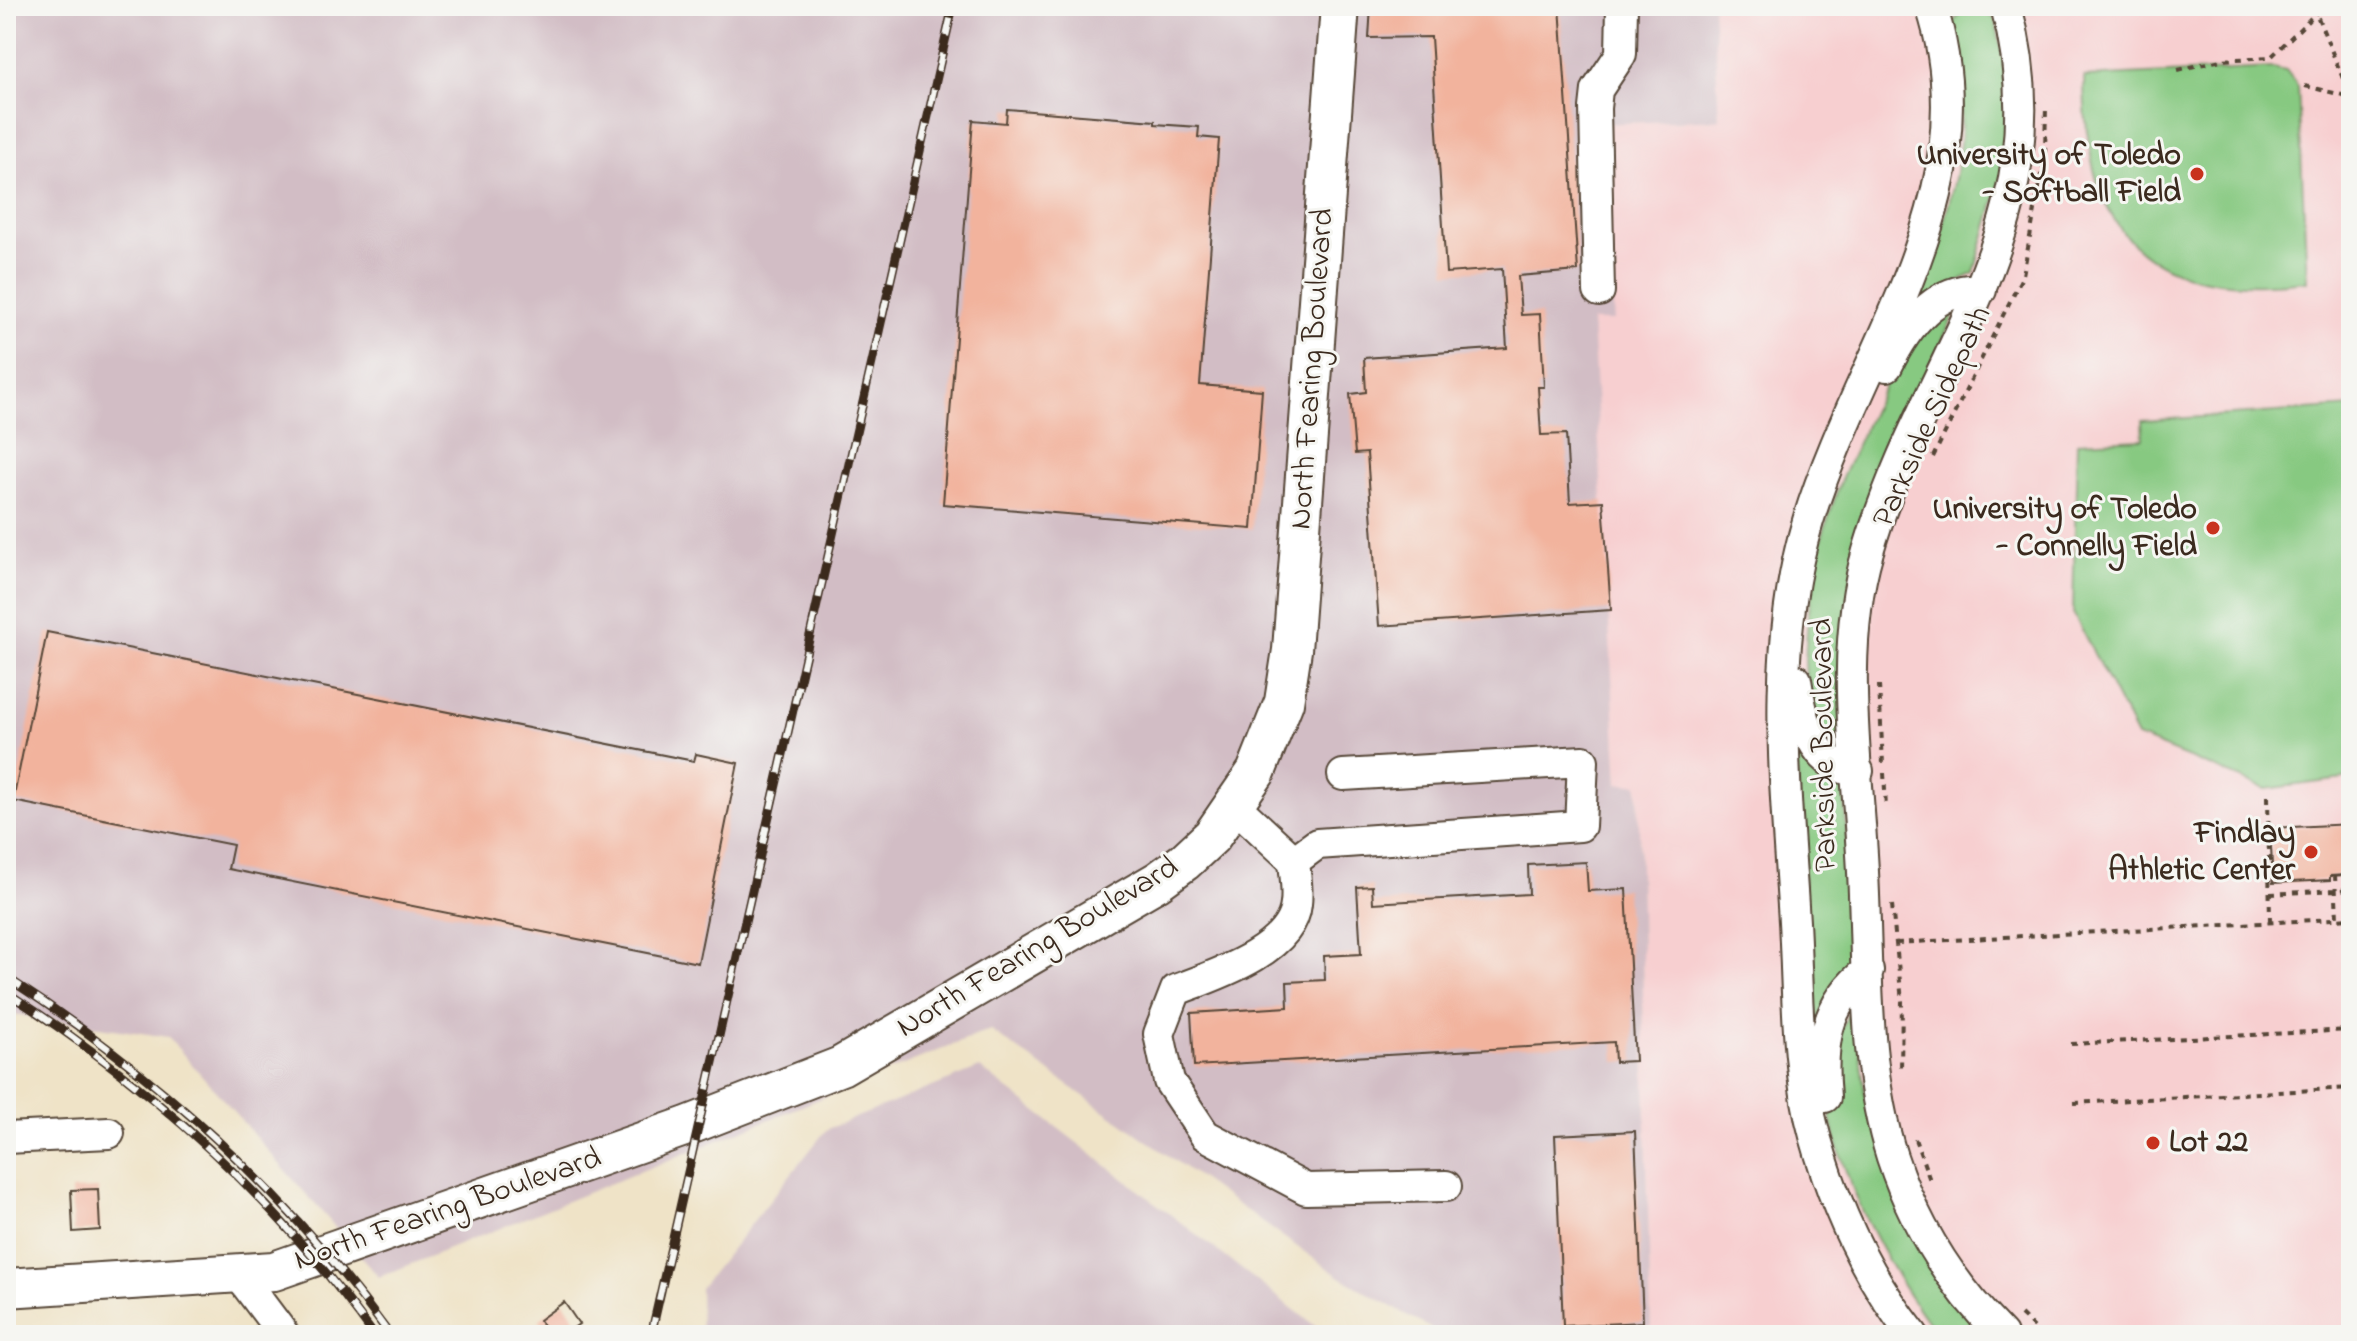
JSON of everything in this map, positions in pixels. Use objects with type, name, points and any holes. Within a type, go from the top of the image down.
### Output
[{"type":"main road","name":"North Fearing Boulevard","points":[[6,1288],[274,1271],[687,1126],[841,1066],[1158,881],[1212,836],[1235,806],[1273,736],[1284,702],[1292,650],[1340,6]]},
{"type":"street","points":[[1599,291],[1595,108],[1597,90],[1621,54],[1622,6]]},
{"type":"street","name":"Parkside Boulevard","points":[[1913,1335],[1863,1258],[1833,1189],[1813,1124],[1800,1024],[1782,671],[1809,519],[1858,389],[1924,241],[1939,191],[1948,126],[1946,69],[1931,6]]},
{"type":"street","points":[[1940,36],[1942,22],[1955,6]]},
{"type":"street","name":"Parkside Boulevard","points":[[2004,12],[2019,91],[2018,161],[2007,217],[1981,290],[1894,478],[1867,553],[1853,644],[1876,1091],[1897,1170],[1936,1252],[1963,1291],[2010,1324]]},
{"type":"street","points":[[1851,414],[1873,395],[1907,331],[1928,308],[1953,293],[1981,290]]},
{"type":"street","points":[[1788,626],[1806,729],[1820,751],[1836,766],[1858,771]]},
{"type":"street","points":[[1294,861],[1317,844],[1580,826],[1583,761],[1343,775]]},
{"type":"street","points":[[1235,806],[1294,861],[1297,906],[1287,929],[1243,964],[1176,990],[1159,1034],[1169,1081],[1205,1135],[1306,1189],[1446,1186]]},
{"type":"street","points":[[1833,1189],[1823,1077],[1826,1036],[1839,999],[1868,970]]},
{"type":"street","points":[[6,1138],[109,1133]]},
{"type":"street","points":[[239,1275],[284,1335]]},
{"type":"path","points":[[2317,6],[2316,13],[2351,97]]},
{"type":"path","points":[[2178,70],[2221,60],[2271,57],[2316,13]]},
{"type":"path","points":[[2305,86],[2351,97]]},
{"type":"path","name":"Parkside Sidepath","points":[[1929,466],[2023,275],[2044,169],[2046,96]]},
{"type":"path","points":[[1879,672],[1887,818]]},
{"type":"path","points":[[2268,796],[2270,923]]},
{"type":"path","points":[[2335,875],[2337,919]]},
{"type":"path","points":[[2269,894],[2351,889]]},
{"type":"path","points":[[1891,895],[1902,1001],[1902,1083]]},
{"type":"path","points":[[1896,943],[2351,918]]},
{"type":"path","points":[[2071,1044],[2351,1030]]},
{"type":"path","points":[[2074,1103],[2351,1088]]},
{"type":"path","points":[[1915,1137],[1934,1189]]},
{"type":"path","points":[[2010,1324],[2042,1335]]},
{"type":"shaded area","points":[[6,6],[1713,6],[1719,119],[1599,124],[1614,321],[1592,321],[1618,784],[1638,784],[1651,1335],[1442,1335],[1340,1277],[990,1030],[379,1277],[168,1037],[6,1013]]},
{"type":"shaded area","points":[[1713,6],[2351,6],[2351,1335],[1651,1335],[1638,785],[1618,785],[1591,320],[1613,321],[1599,124],[1719,119]]},
{"type":"shaded area","points":[[980,1068],[1327,1335],[701,1335],[700,1288],[827,1129]]},
{"type":"green space","points":[[1964,10],[1983,10],[1995,19],[2004,60],[2006,160],[1974,273],[1917,306],[1912,298],[1941,229],[1959,157],[1961,106],[1951,25]]},
{"type":"green space","name":"University of Toledo - Softball Field","points":[[2273,68],[2286,71],[2298,87],[2307,281],[2251,284],[2204,280],[2166,267],[2135,246],[2112,216],[2096,179],[2087,132],[2084,77]]},
{"type":"green space","points":[[1958,306],[1896,442],[1840,756],[1807,706],[1805,659],[1808,616],[1820,543],[1841,480],[1888,377],[1918,328]]},
{"type":"green space","name":"University of Toledo - Connelly Field","points":[[2351,407],[2351,778],[2266,789],[2137,737],[2073,613],[2077,442],[2143,439],[2142,421]]},
{"type":"green space","points":[[1800,742],[1844,783],[1852,963],[1834,982],[1817,1023],[1812,1020],[1796,749]]},
{"type":"green space","points":[[1854,1000],[1865,1096],[1984,1335],[1938,1335],[1899,1279],[1860,1206],[1834,1130],[1828,1094],[1832,1055]]},
{"type":"building","points":[[1371,6],[1560,6],[1578,271],[1518,276],[1521,315],[1540,314],[1544,387],[1538,387],[1541,435],[1566,434],[1570,503],[1603,501],[1611,610],[1379,626],[1367,453],[1355,454],[1350,394],[1366,392],[1364,358],[1507,348],[1502,269],[1446,273],[1431,37],[1369,38]]},
{"type":"building","points":[[1007,109],[1199,127],[1198,137],[1219,139],[1200,385],[1262,390],[1252,529],[943,504],[973,120],[1006,123]]},
{"type":"building","points":[[47,632],[694,761],[696,754],[738,763],[698,963],[228,869],[233,845],[13,801]]},
{"type":"building","name":"Findlay Athletic Center","points":[[2351,824],[2351,880],[2345,880],[2345,875],[2330,876],[2330,880],[2273,883],[2270,828]]},
{"type":"building","points":[[1586,862],[1588,891],[1626,889],[1635,1061],[1615,1062],[1614,1042],[1194,1066],[1191,1013],[1288,1007],[1287,982],[1325,980],[1324,956],[1361,954],[1357,887],[1372,886],[1373,903],[1529,894],[1528,865]]},
{"type":"building","points":[[1635,1131],[1643,1322],[1563,1326],[1555,1135]]},
{"type":"building","points":[[98,1189],[100,1230],[73,1232],[71,1190]]},
{"type":"building","points":[[564,1302],[579,1324],[563,1335],[550,1335],[539,1320]]},
{"type":"railway","points":[[651,1335],[953,6]]},
{"type":"railway","points":[[6,977],[114,1053],[215,1138],[307,1232],[390,1335]]},
{"type":"railway","points":[[6,992],[109,1065],[206,1146],[295,1236],[374,1335]]},
{"type":"place","name":"University of Toledo - Softball Field","points":[[2197,174]]},
{"type":"place","name":"University of Toledo - Connelly Field","points":[[2213,528]]},
{"type":"place","name":"Findlay Athletic Center","points":[[2311,852]]},
{"type":"place","name":"Lot 22","points":[[2153,1143]]}]
